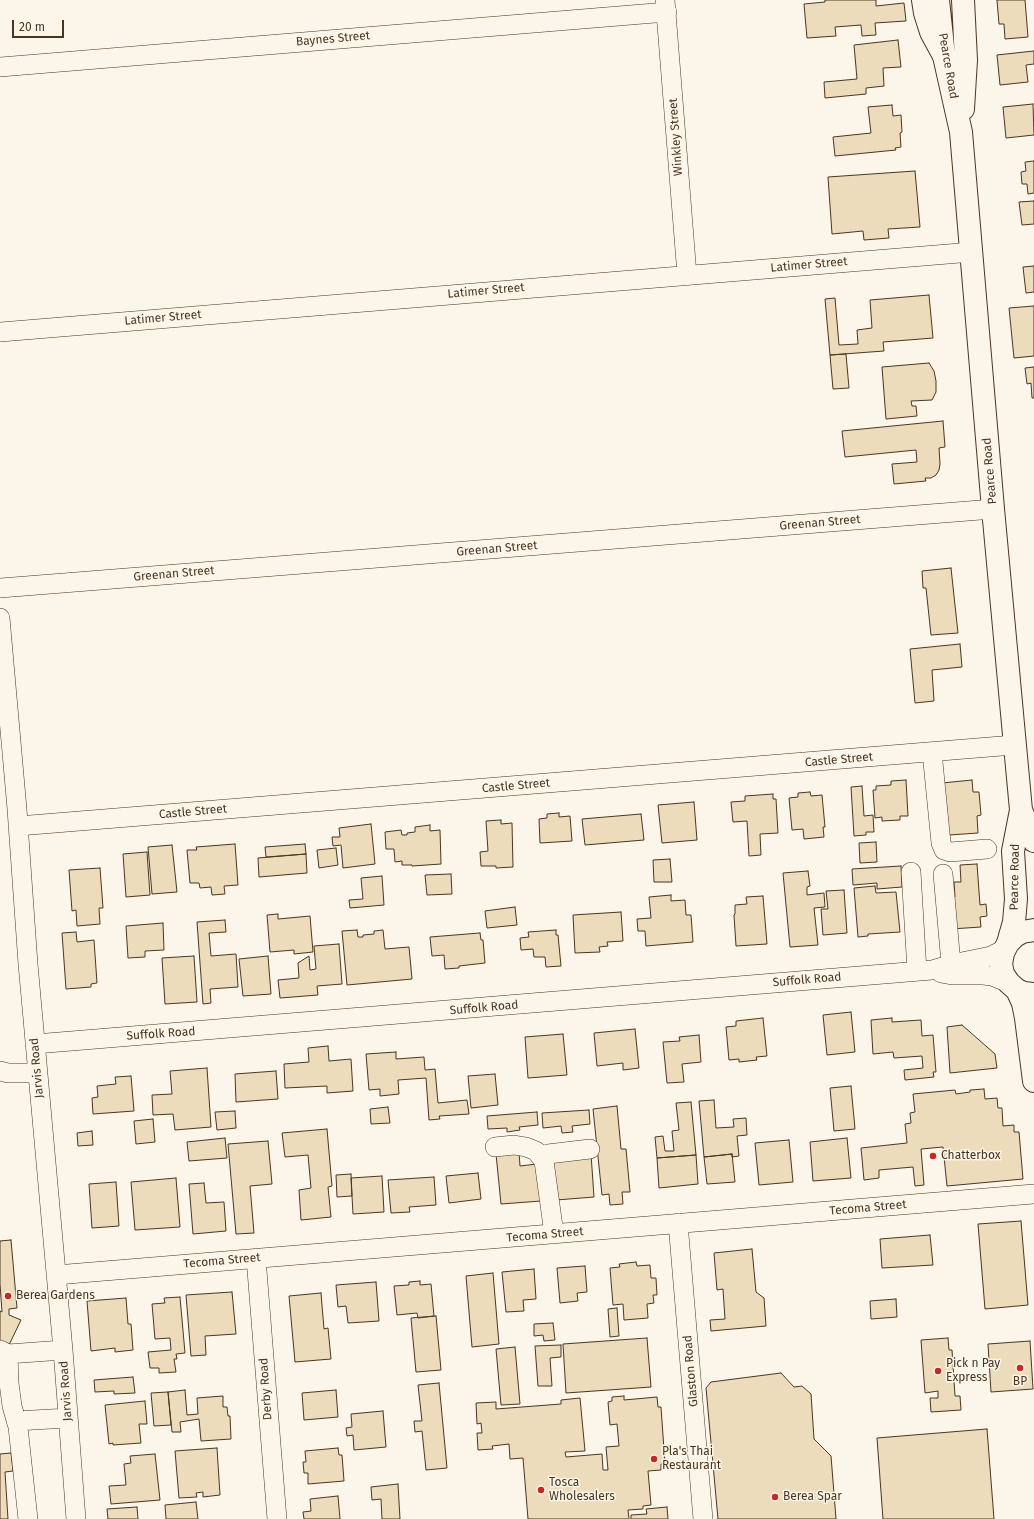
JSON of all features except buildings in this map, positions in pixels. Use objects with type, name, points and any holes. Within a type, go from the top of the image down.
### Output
[{"type":"main road","points":[[923,0],[925,13],[931,32],[944,56]]},
{"type":"main road","name":"Pearce Road","points":[[938,0],[944,56],[961,132],[993,509],[1021,810],[1034,841]]},
{"type":"main road","name":"Pearce Road","points":[[961,132],[966,60],[963,0]]},
{"type":"main road","name":"Pearce Road","points":[[1021,810],[1013,851],[1016,899],[1014,922],[1003,953],[1001,964],[1003,974],[1020,989],[1026,1018],[1034,1081]]},
{"type":"main road","points":[[1006,946],[1015,936],[1022,932],[1034,930]]},
{"type":"street","name":"Baynes Street","points":[[0,67],[666,6]]},
{"type":"street","name":"Winkley Street","points":[[666,6],[687,275]]},
{"type":"street","name":"Latimer Street","points":[[0,332],[972,252]]},
{"type":"street","name":"Greenan Street","points":[[0,588],[993,509]]},
{"type":"street","name":"Jarvis Road","points":[[0,618],[12,815],[38,1073],[63,1350],[76,1519]]},
{"type":"street","name":"Castle Street","points":[[12,815],[932,752],[1014,745]]},
{"type":"street","points":[[932,752],[941,843],[944,850],[950,852],[987,849]]},
{"type":"street","points":[[911,872],[925,971]]},
{"type":"street","points":[[943,874],[952,969]]},
{"type":"street","name":"Suffolk Road","points":[[35,1044],[952,969],[991,956],[1006,946]]},
{"type":"street","name":"Suffolk Road","points":[[952,969],[992,976],[1020,989]]},
{"type":"street","points":[[0,1071],[8,1073],[38,1073]]},
{"type":"street","points":[[495,1147],[514,1145],[526,1147],[536,1152],[544,1161]]},
{"type":"street","points":[[554,1234],[544,1161],[545,1157],[548,1154],[590,1149]]},
{"type":"street","name":"Tecoma Street","points":[[56,1274],[1034,1194]]},
{"type":"street","name":"Glaston Road","points":[[678,1223],[703,1519]]},
{"type":"street","name":"Derby Road","points":[[256,1258],[277,1519]]},
{"type":"street","points":[[28,1519],[16,1421],[12,1406],[4,1352],[63,1350]]},
{"type":"street","points":[[16,1421],[68,1418]]},
{"type":"place","name":"Chatterbox","points":[[933,1156]]},
{"type":"place","name":"Berea Gardens","points":[[8,1296]]},
{"type":"place","name":"BP","points":[[1020,1368]]},
{"type":"place","name":"Pick n Pay Express","points":[[938,1371]]},
{"type":"place","name":"Pla's Thai Restaurant","points":[[654,1459]]},
{"type":"place","name":"Tosca Wholesalers","points":[[541,1490]]},
{"type":"place","name":"Berea Spar","points":[[775,1497]]}]
